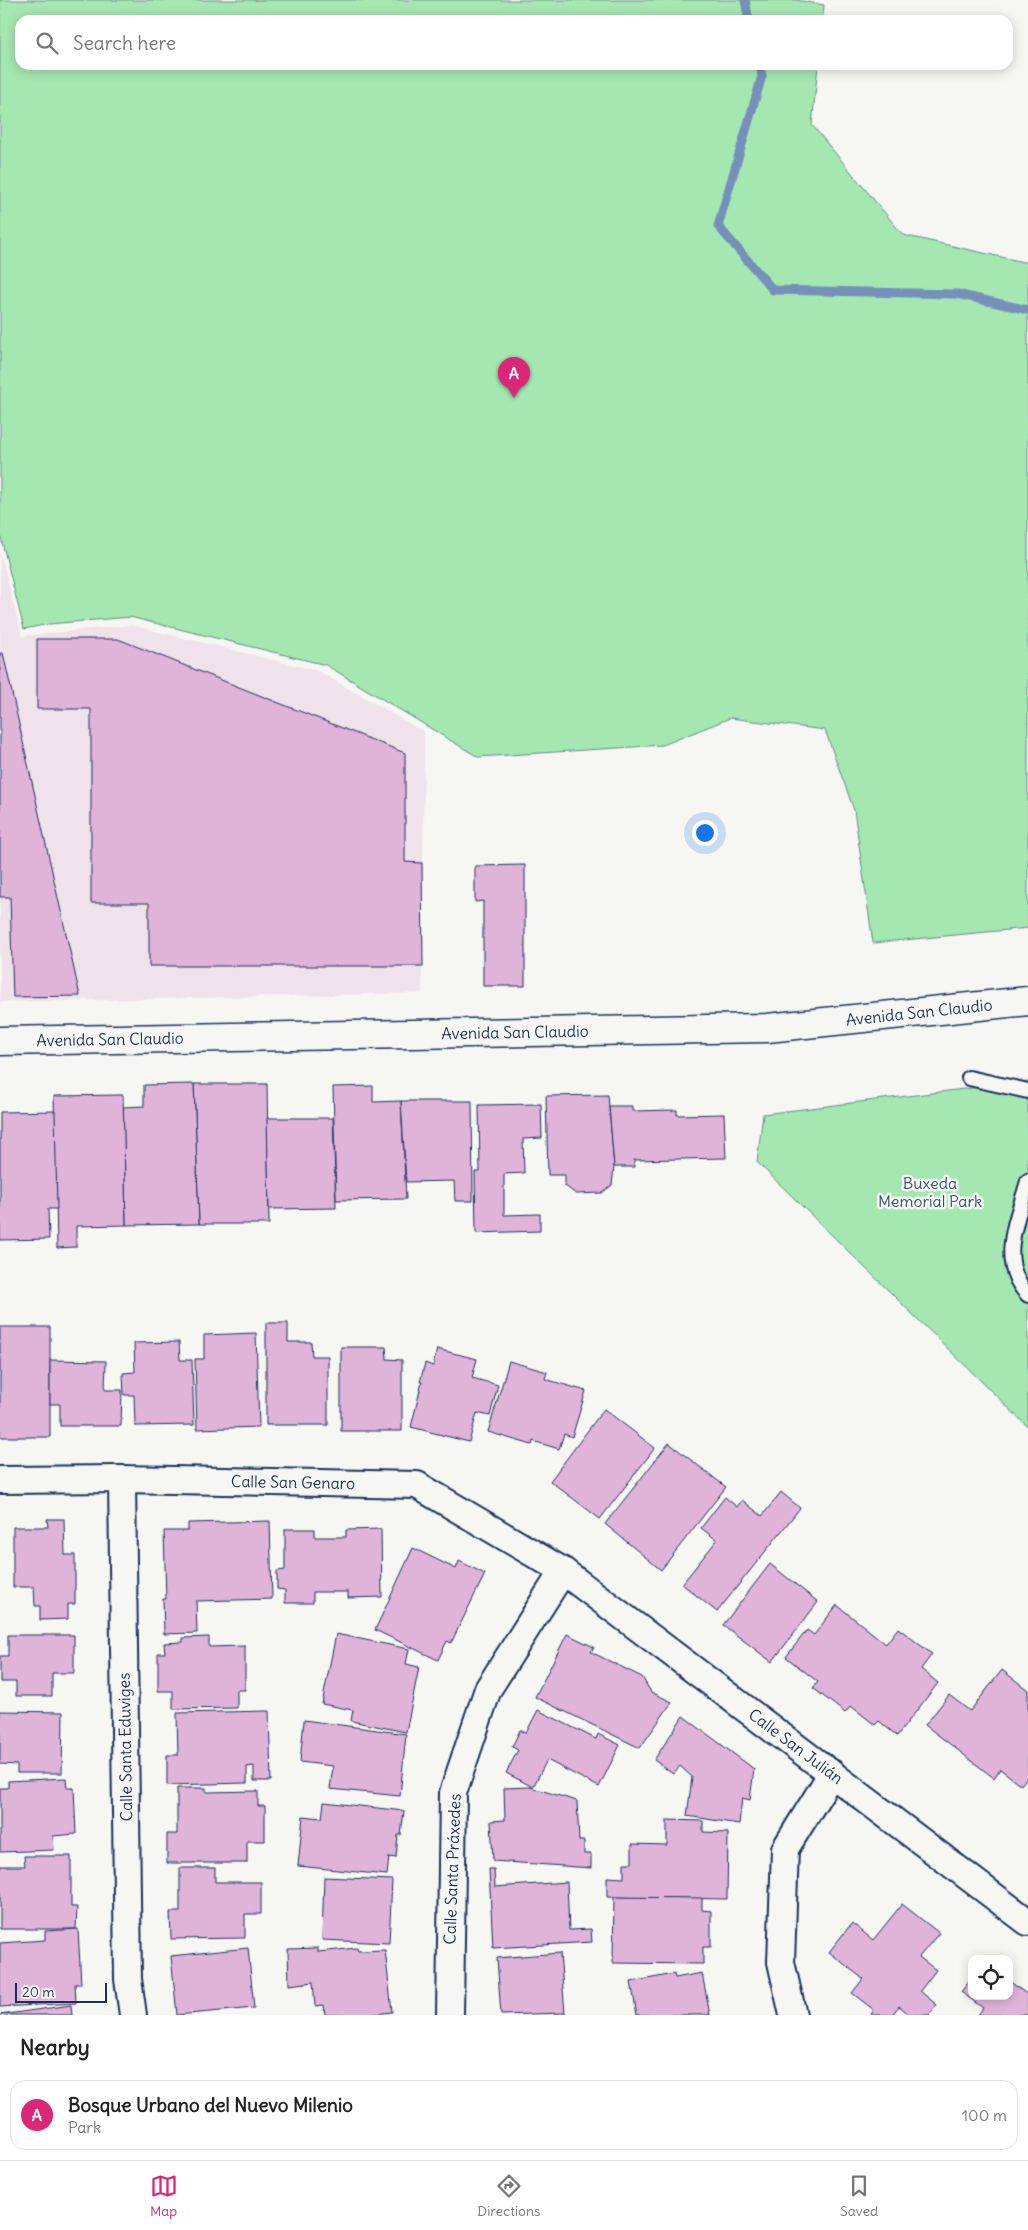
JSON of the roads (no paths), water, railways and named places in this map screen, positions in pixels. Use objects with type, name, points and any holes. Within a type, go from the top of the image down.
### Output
[{"type":"street","name":"Avenida San Claudio","points":[[0,1041],[767,1028],[1028,1001]]},
{"type":"street","name":"Calle San Genaro","points":[[0,1480],[122,1479],[417,1484],[563,1571]]},
{"type":"street","name":"Calle Santa Eduviges","points":[[122,1479],[128,1979],[133,2015]]},
{"type":"street","name":"Calle San Julián","points":[[563,1571],[1028,1922]]},
{"type":"street","name":"Calle Santa Práxedes","points":[[450,2015],[452,1793],[488,1689],[563,1571]]},
{"type":"street","points":[[793,2015],[780,1962],[785,1849],[832,1773]]},
{"type":"lane","points":[[969,1078],[1028,1091]]},
{"type":"lane","points":[[1028,1180],[1010,1248],[1013,1270],[1028,1295]]},
{"type":"waterway","points":[[745,0],[748,15]]},
{"type":"waterway","points":[[761,70],[762,76],[718,226],[773,290],[957,294],[1028,310]]},
{"type":"place","name":"Bosque Urbano del Nuevo Milenio","points":[[514,398]]},
{"type":"park label","name":"Buxeda Memorial Park","points":[[930,1192]]}]
